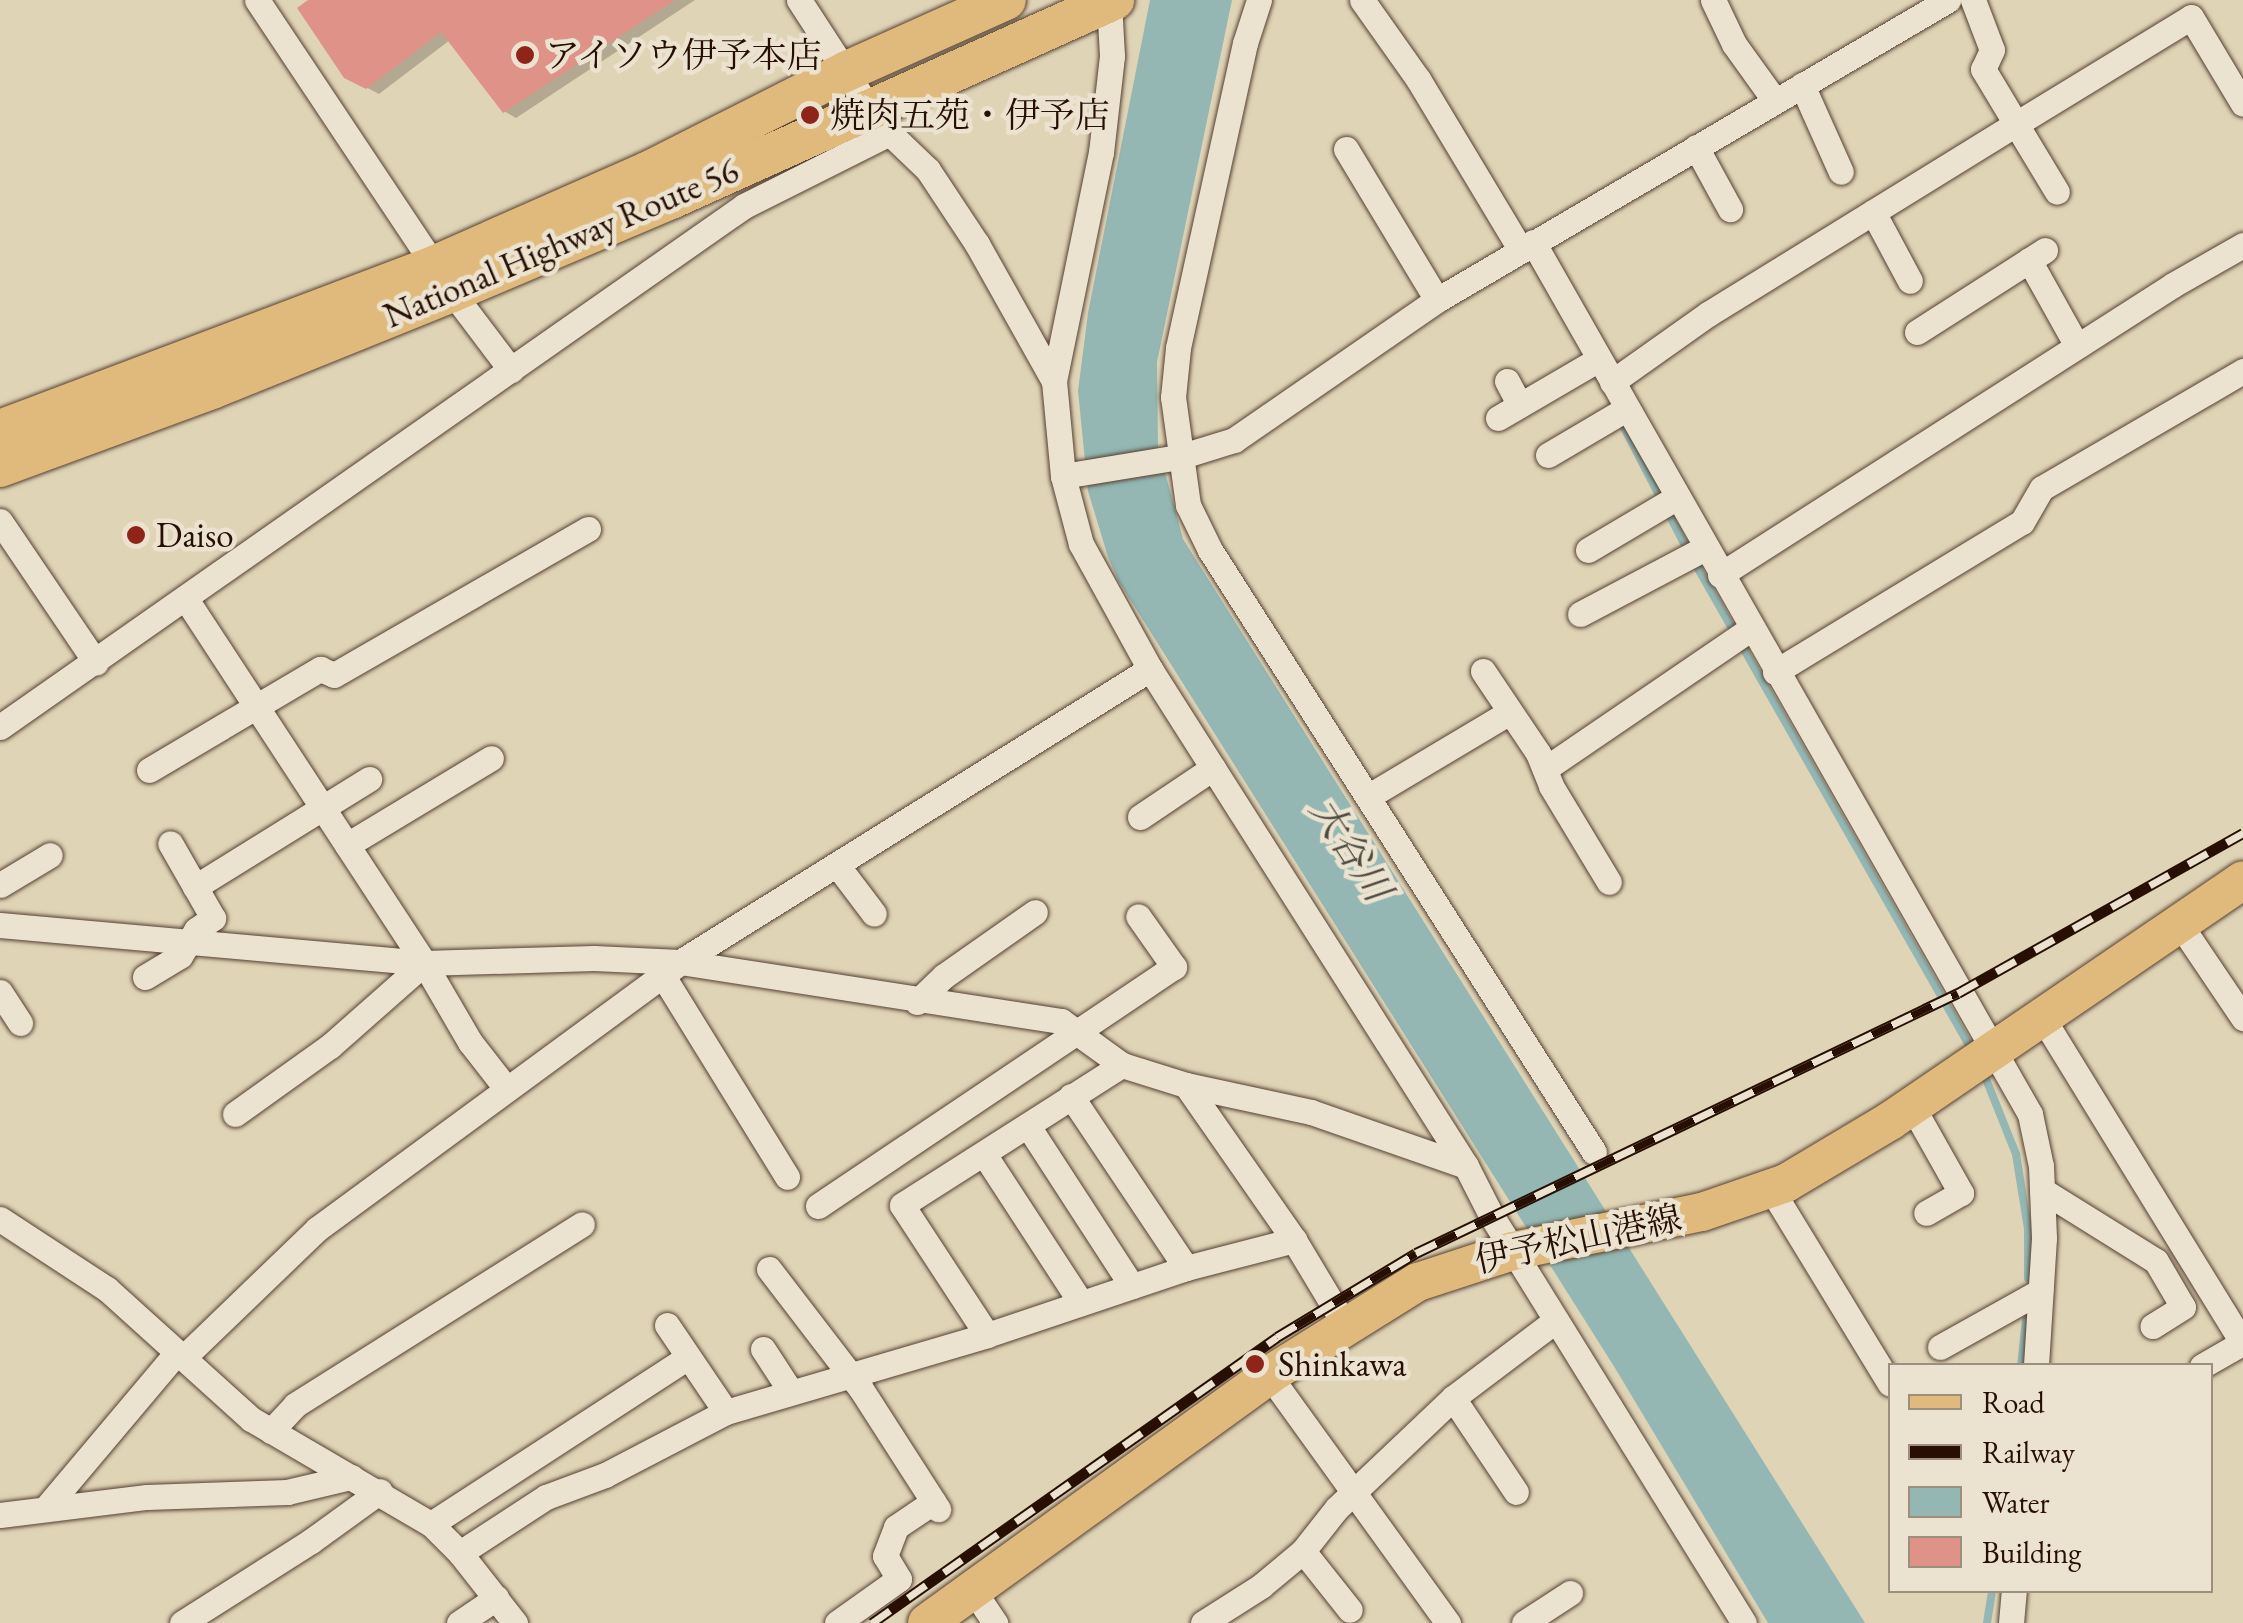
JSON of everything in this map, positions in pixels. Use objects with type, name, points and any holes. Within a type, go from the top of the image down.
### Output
[{"type":"highway","name":"National Highway Route 56","points":[[0,467],[212,389],[444,279],[846,71],[1006,0]]},
{"type":"highway","name":"National Highway Route 56","points":[[0,430],[671,199],[879,120],[1112,1]]},
{"type":"main road","name":"伊予松山港線","points":[[927,1623],[1269,1375],[1418,1282],[1518,1250],[1634,1228],[1772,1188],[1912,1106],[2243,880]]},
{"type":"street","points":[[257,0],[444,279],[511,370]]},
{"type":"street","points":[[798,0],[879,120],[928,170],[977,244],[1054,381]]},
{"type":"street","points":[[1260,0],[1245,43],[1178,348],[1172,396],[1173,458],[1188,505],[1210,550],[1594,1152]]},
{"type":"street","points":[[1362,0],[1418,79],[1599,359],[2030,1114],[2042,1190],[2036,1363]]},
{"type":"street","points":[[1714,0],[1734,44],[1775,101]]},
{"type":"street","points":[[1068,476],[1173,458],[1234,440],[1437,300],[1948,0]]},
{"type":"street","points":[[1973,0],[1992,50],[1983,69],[2057,192]]},
{"type":"street","points":[[1112,1],[1112,56],[1101,152],[1054,381],[1081,544],[1150,669],[1466,1166],[1556,1320],[1744,1623]]},
{"type":"street","points":[[1612,382],[1708,314],[2192,17],[2243,104]]},
{"type":"street","points":[[1802,85],[1841,172]]},
{"type":"street","points":[[0,727],[744,206],[879,120]]},
{"type":"street","points":[[1696,147],[1730,209]]},
{"type":"street","points":[[1346,149],[1437,300]]},
{"type":"street","points":[[1873,212],[1910,282]]},
{"type":"street","points":[[1720,575],[2077,346],[2243,245]]},
{"type":"street","points":[[1932,331],[2037,255],[2077,346]]},
{"type":"street","points":[[1507,380],[1509,412],[1599,359]]},
{"type":"street","points":[[1775,672],[2022,522],[2042,488],[2243,371]]},
{"type":"street","points":[[1548,455],[1626,409]]},
{"type":"street","points":[[1588,550],[1676,498]]},
{"type":"street","points":[[0,521],[96,662]]},
{"type":"street","points":[[149,770],[320,670],[334,675],[588,529]]},
{"type":"street","points":[[1580,614],[1704,548]]},
{"type":"street","points":[[186,599],[424,963],[470,1042],[506,1088]]},
{"type":"street","points":[[1545,769],[1750,629]]},
{"type":"street","points":[[45,1510],[180,1355],[317,1228],[672,969],[1150,669]]},
{"type":"street","points":[[1482,671],[1545,769],[1550,786],[1608,882]]},
{"type":"street","points":[[1368,796],[1508,713]]},
{"type":"street","points":[[348,845],[490,758]]},
{"type":"street","points":[[1140,817],[1213,768]]},
{"type":"street","points":[[195,887],[370,779]]},
{"type":"street","points":[[145,977],[180,956],[196,930],[214,918],[170,842]]},
{"type":"street","points":[[0,885],[50,855]]},
{"type":"street","points":[[837,865],[874,914]]},
{"type":"street","points":[[917,1002],[944,976],[1036,912]]},
{"type":"street","points":[[818,1206],[1174,967],[1138,916]]},
{"type":"street","points":[[2179,923],[2243,1018]]},
{"type":"street","points":[[0,925],[424,963],[594,958],[1061,1020],[1122,1065],[1311,1112],[1466,1166]]},
{"type":"street","points":[[236,1114],[330,1046],[424,963]]},
{"type":"street","points":[[672,969],[787,1178]]},
{"type":"street","points":[[0,992],[20,1023]]},
{"type":"street","points":[[2042,1017],[2240,1332],[2205,1363]]},
{"type":"street","points":[[987,1335],[902,1205],[1122,1065]]},
{"type":"street","points":[[1186,1084],[1294,1240],[1346,1326]]},
{"type":"street","points":[[1071,1096],[1186,1268]]},
{"type":"street","points":[[1912,1106],[1961,1193],[1926,1213]]},
{"type":"street","points":[[1028,1126],[1132,1286]]},
{"type":"street","points":[[984,1154],[1081,1303]]},
{"type":"street","points":[[1772,1188],[1888,1381]]},
{"type":"street","points":[[2042,1190],[2156,1261],[2183,1307],[2153,1326]]},
{"type":"street","points":[[0,1219],[106,1289],[251,1419],[431,1524],[460,1553],[515,1623]]},
{"type":"street","points":[[271,1430],[296,1405],[582,1224]]},
{"type":"street","points":[[460,1553],[546,1497],[605,1476],[726,1412],[987,1335],[1186,1268],[1294,1240]]},
{"type":"street","points":[[769,1270],[848,1375],[936,1506],[896,1526],[885,1556],[899,1579],[837,1623]]},
{"type":"street","points":[[1940,1347],[2040,1291]]},
{"type":"street","points":[[1203,1623],[1261,1586],[1303,1551],[1353,1491],[1454,1398],[1556,1320]]},
{"type":"street","points":[[666,1324],[726,1412]]},
{"type":"street","points":[[763,1349],[791,1392]]},
{"type":"street","points":[[431,1524],[687,1358]]},
{"type":"street","points":[[1269,1375],[1448,1623]]},
{"type":"street","points":[[1454,1398],[1516,1492]]},
{"type":"street","points":[[0,1515],[146,1497],[245,1496],[351,1477]]},
{"type":"street","points":[[198,1619],[380,1491]]},
{"type":"street","points":[[1303,1551],[1350,1610]]},
{"type":"street","points":[[973,1590],[995,1623]]},
{"type":"street","points":[[1524,1623],[1570,1593]]},
{"type":"street","points":[[2011,1623],[2014,1593]]},
{"type":"street","points":[[459,1623],[496,1598]]},
{"type":"water","name":"大谷川","points":[[1150,0],[1232,0],[1157,362],[1158,446],[1183,539],[1865,1623],[1768,1623],[1615,1368],[1119,582],[1088,491],[1078,391],[1088,313]]},
{"type":"building","name":"アイソウ伊予本店","points":[[308,0],[675,0],[503,113],[441,32],[366,89],[344,78],[297,8]]},
{"type":"waterway","points":[[1619,418],[1688,551],[1973,1052]]},
{"type":"waterway","points":[[1982,1069],[2016,1154],[2028,1229],[2028,1278]]},
{"type":"waterway","points":[[2021,1363],[2026,1320]]},
{"type":"waterway","points":[[1987,1623],[1992,1593]]},
{"type":"railway","points":[[872,1623],[1277,1337],[1416,1253],[1958,993],[2243,833]]},
{"type":"place","name":"アイソウ伊予本店","points":[[525,55]]},
{"type":"place","name":"焼肉五苑・伊予店","points":[[810,115]]},
{"type":"place","name":"Daiso","points":[[136,535]]},
{"type":"place","name":"Shinkawa","points":[[1255,1364]]}]
